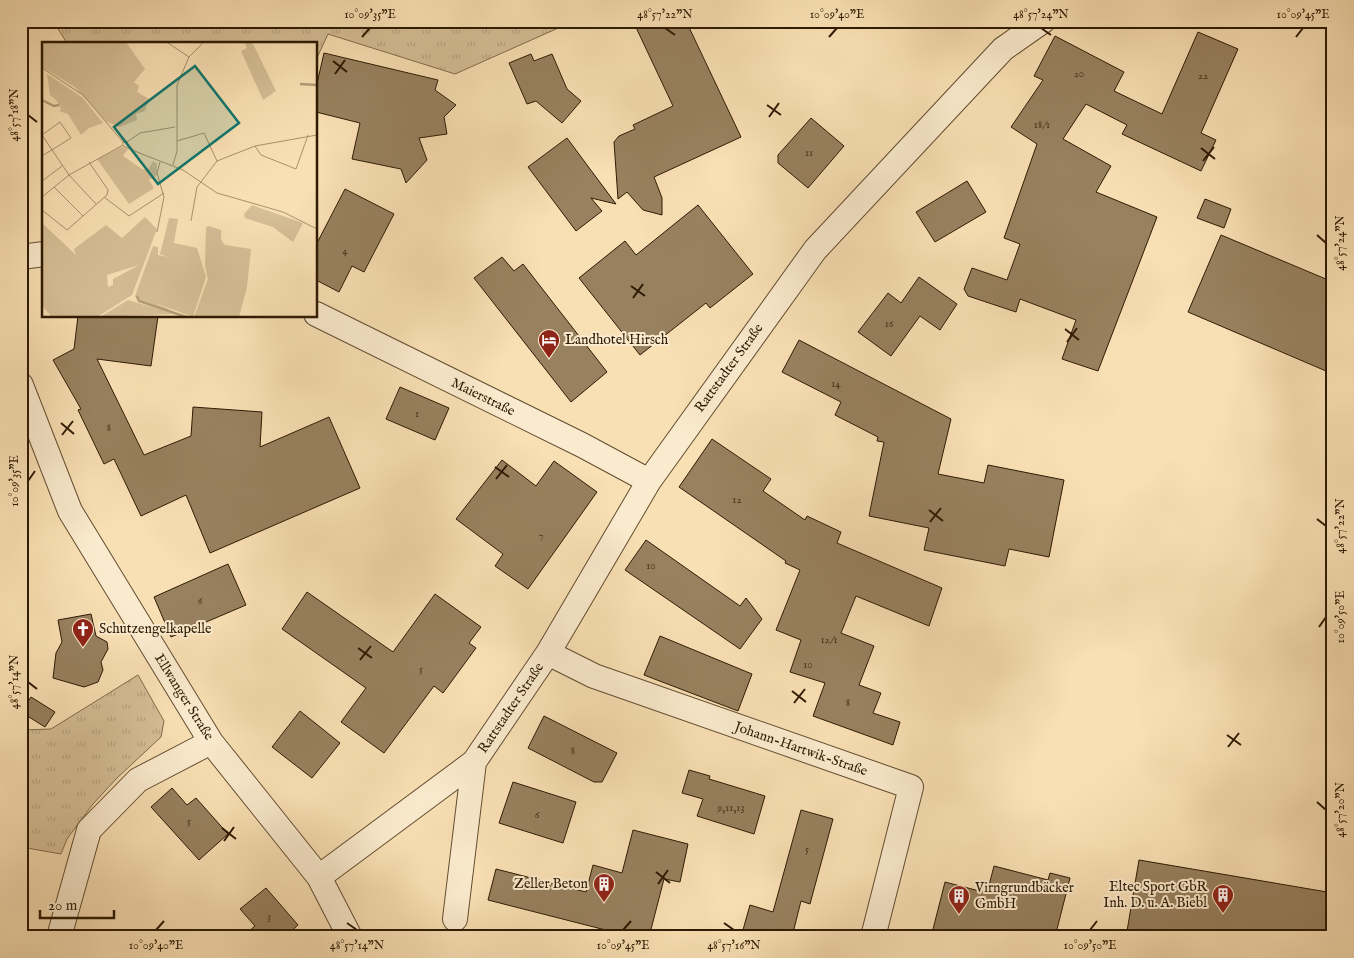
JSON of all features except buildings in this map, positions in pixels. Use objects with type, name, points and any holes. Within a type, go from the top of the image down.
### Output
[{"type":"street","name":"Rattstadter Straße","points":[[319,878],[474,762],[548,653],[649,481],[814,250],[1004,49],[1043,21]]},
{"type":"street","points":[[21,257],[42,254]]},
{"type":"street","name":"Maierstraße","points":[[318,315],[582,445],[649,481]]},
{"type":"street","name":"Ellwanger Straße","points":[[21,385],[70,511],[211,742],[319,878],[350,937]]},
{"type":"street","name":"Johann-Hartwik-Straße","points":[[548,653],[594,676],[911,787],[873,937]]},
{"type":"street","points":[[59,937],[89,830],[138,780],[211,742]]},
{"type":"street","name":"Rattstadter Straße","points":[[456,919],[474,762]]},
{"type":"green space","points":[[53,21],[574,21],[455,74],[328,34],[318,56],[318,42],[66,42]]},
{"type":"green space","points":[[138,675],[164,721],[161,737],[117,778],[93,804],[67,839],[61,854],[21,847],[21,730],[51,729]]},
{"type":"place","name":"Landhotel Hirsch","points":[[549,359]]},
{"type":"place","name":"Schutzengelkapelle","points":[[83,648]]},
{"type":"place","name":"Zeller Beton","points":[[604,903]]},
{"type":"place","name":"Eltec Sport GbR Inh. D. u. A. Biebl","points":[[1223,914]]},
{"type":"place","name":"Virngrundbäcker GmbH","points":[[959,915]]}]
